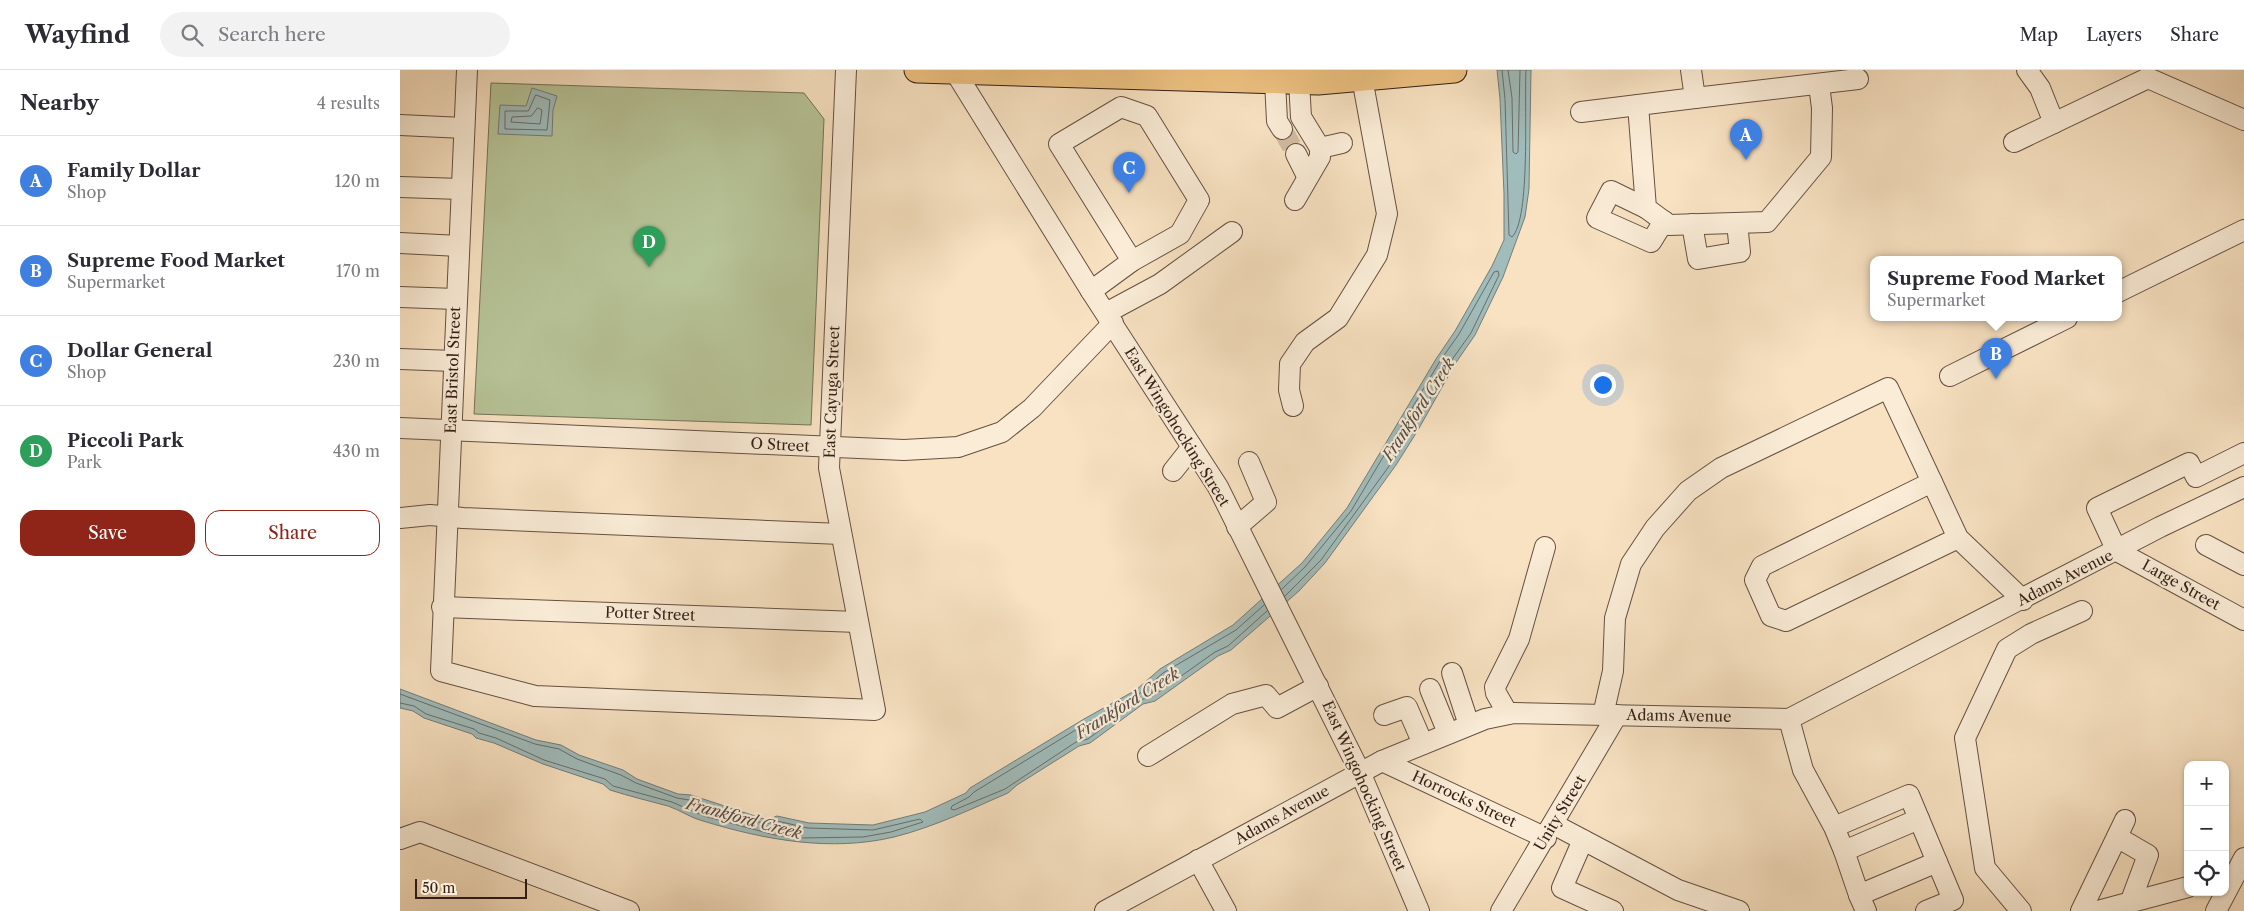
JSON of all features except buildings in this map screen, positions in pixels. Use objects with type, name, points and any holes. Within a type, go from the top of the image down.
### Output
[{"type":"main road","points":[[917,70],[1318,82],[1454,70]]},
{"type":"street","name":"East Bristol Street","points":[[467,70],[440,671],[535,696],[875,710]]},
{"type":"street","name":"East Cayuga Street","points":[[846,70],[829,468],[875,710]]},
{"type":"street","points":[[1691,70],[1695,98]]},
{"type":"street","points":[[2027,70],[2040,79],[2054,123]]},
{"type":"street","name":"East Wingohocking Street","points":[[954,71],[1218,487],[1360,772],[1419,911]]},
{"type":"street","points":[[1121,107],[1122,76]]},
{"type":"street","points":[[1293,406],[1289,390],[1290,364],[1305,342],[1338,318],[1377,255],[1386,214],[1362,78]]},
{"type":"street","points":[[2014,142],[2148,78],[2244,120]]},
{"type":"street","points":[[1581,112],[1858,79]]},
{"type":"street","points":[[1282,129],[1277,121],[1287,81]]},
{"type":"street","points":[[1287,81],[1301,117],[1320,148],[1320,157],[1295,200]]},
{"type":"street","points":[[1664,221],[1651,242],[1597,218],[1611,191],[1646,208],[1664,221],[1669,225],[1767,222],[1821,157],[1822,108],[1818,85]]},
{"type":"street","points":[[1638,105],[1646,208]]},
{"type":"street","points":[[1092,290],[1132,261],[1180,234],[1199,200],[1147,116],[1121,107],[1059,144],[1132,261]]},
{"type":"street","points":[[400,125],[464,128]]},
{"type":"street","points":[[1320,148],[1342,143]]},
{"type":"street","points":[[1296,154],[1308,176]]},
{"type":"street","points":[[400,187],[462,189]]},
{"type":"street","points":[[1692,224],[1698,259],[1740,252],[1737,223]]},
{"type":"street","points":[[2122,290],[2244,230]]},
{"type":"street","name":"O Street","points":[[400,428],[829,447],[934,450],[958,447],[1002,432],[1032,408],[1109,318],[1232,232]]},
{"type":"street","points":[[400,243],[459,246]]},
{"type":"street","points":[[400,297],[456,299]]},
{"type":"street","points":[[1950,376],[2061,321]]},
{"type":"street","points":[[400,359],[453,361]]},
{"type":"street","name":"Unity Street","points":[[1501,911],[1549,831],[1610,715],[1615,618],[1631,564],[1655,528],[1688,492],[1721,468],[1888,388],[1932,482]]},
{"type":"street","points":[[1173,472],[1192,447]]},
{"type":"street","points":[[2118,551],[2097,508],[2189,463],[2196,477],[2244,453]]},
{"type":"street","points":[[1237,527],[1266,502],[1249,462]]},
{"type":"street","points":[[1958,538],[1786,621],[1771,616],[1755,580],[1762,566],[1932,482],[1958,538],[2018,602],[2031,634]]},
{"type":"street","name":"Adams Avenue","points":[[1105,911],[1382,760],[1485,719],[1508,714],[1789,719],[2118,551],[2160,527],[2244,487]]},
{"type":"street","points":[[400,518],[430,515],[841,534]]},
{"type":"street","points":[[2206,545],[2244,565]]},
{"type":"street","points":[[1508,714],[1496,693],[1495,687],[1519,639],[1545,547]]},
{"type":"street","name":"Large Street","points":[[2118,551],[2244,620]]},
{"type":"street","name":"Potter Street","points":[[442,606],[858,622]]},
{"type":"street","points":[[2021,911],[1985,868],[1964,738],[2008,649],[2031,634],[2082,611]]},
{"type":"street","points":[[1452,674],[1469,725]]},
{"type":"street","points":[[1148,756],[1232,704],[1266,695],[1277,708],[1318,686]]},
{"type":"street","points":[[1430,689],[1448,733]]},
{"type":"street","points":[[1384,715],[1407,707],[1423,744]]},
{"type":"street","points":[[1789,719],[1803,770],[1834,826],[1863,903],[1937,862]]},
{"type":"street","name":"Horrocks Street","points":[[1382,760],[1549,831],[1583,840],[1678,890],[1739,911]]},
{"type":"street","points":[[1834,826],[1909,795],[1953,900],[1926,911]]},
{"type":"street","points":[[1844,850],[1919,819]]},
{"type":"street","points":[[2081,911],[2121,829],[2148,855],[2130,903]]},
{"type":"street","points":[[400,839],[420,832],[629,911]]},
{"type":"street","points":[[1583,840],[1562,888],[1613,911]]},
{"type":"street","points":[[2216,911],[2244,858]]},
{"type":"street","points":[[1198,860],[1226,911]]},
{"type":"street","points":[[2098,911],[2184,888]]},
{"type":"green space","points":[[491,83],[804,93],[824,119],[811,425],[474,414]]},
{"type":"water","name":"Frankford Creek","points":[[1497,70],[1531,70],[1529,189],[1525,217],[1503,277],[1475,335],[1455,364],[1396,465],[1325,563],[1299,591],[1231,650],[1218,656],[1155,701],[1143,704],[1090,743],[1079,746],[1017,785],[1008,793],[938,823],[894,837],[846,844],[798,842],[750,834],[699,820],[668,806],[610,790],[603,784],[543,764],[494,743],[476,738],[472,734],[424,718],[413,711],[400,708],[400,689],[536,740],[561,745],[579,755],[623,770],[637,779],[678,794],[691,795],[767,820],[777,816],[809,823],[873,825],[925,812],[966,793],[970,788],[1136,690],[1160,669],[1233,625],[1302,563],[1347,508],[1436,359],[1455,331],[1492,266],[1504,240],[1504,194]]},
{"type":"water","points":[[532,88],[557,96],[553,110],[552,136],[498,134],[500,105],[526,106]]},
{"type":"tunnel","points":[[1282,129],[1296,154]]},
{"type":"place","name":"Family Dollar","points":[[1746,160]]},
{"type":"place","name":"Dollar General","points":[[1129,193]]},
{"type":"place","name":"Piccoli Park","points":[[649,267]]},
{"type":"place","name":"Supreme Food Market","points":[[1996,379]]}]
